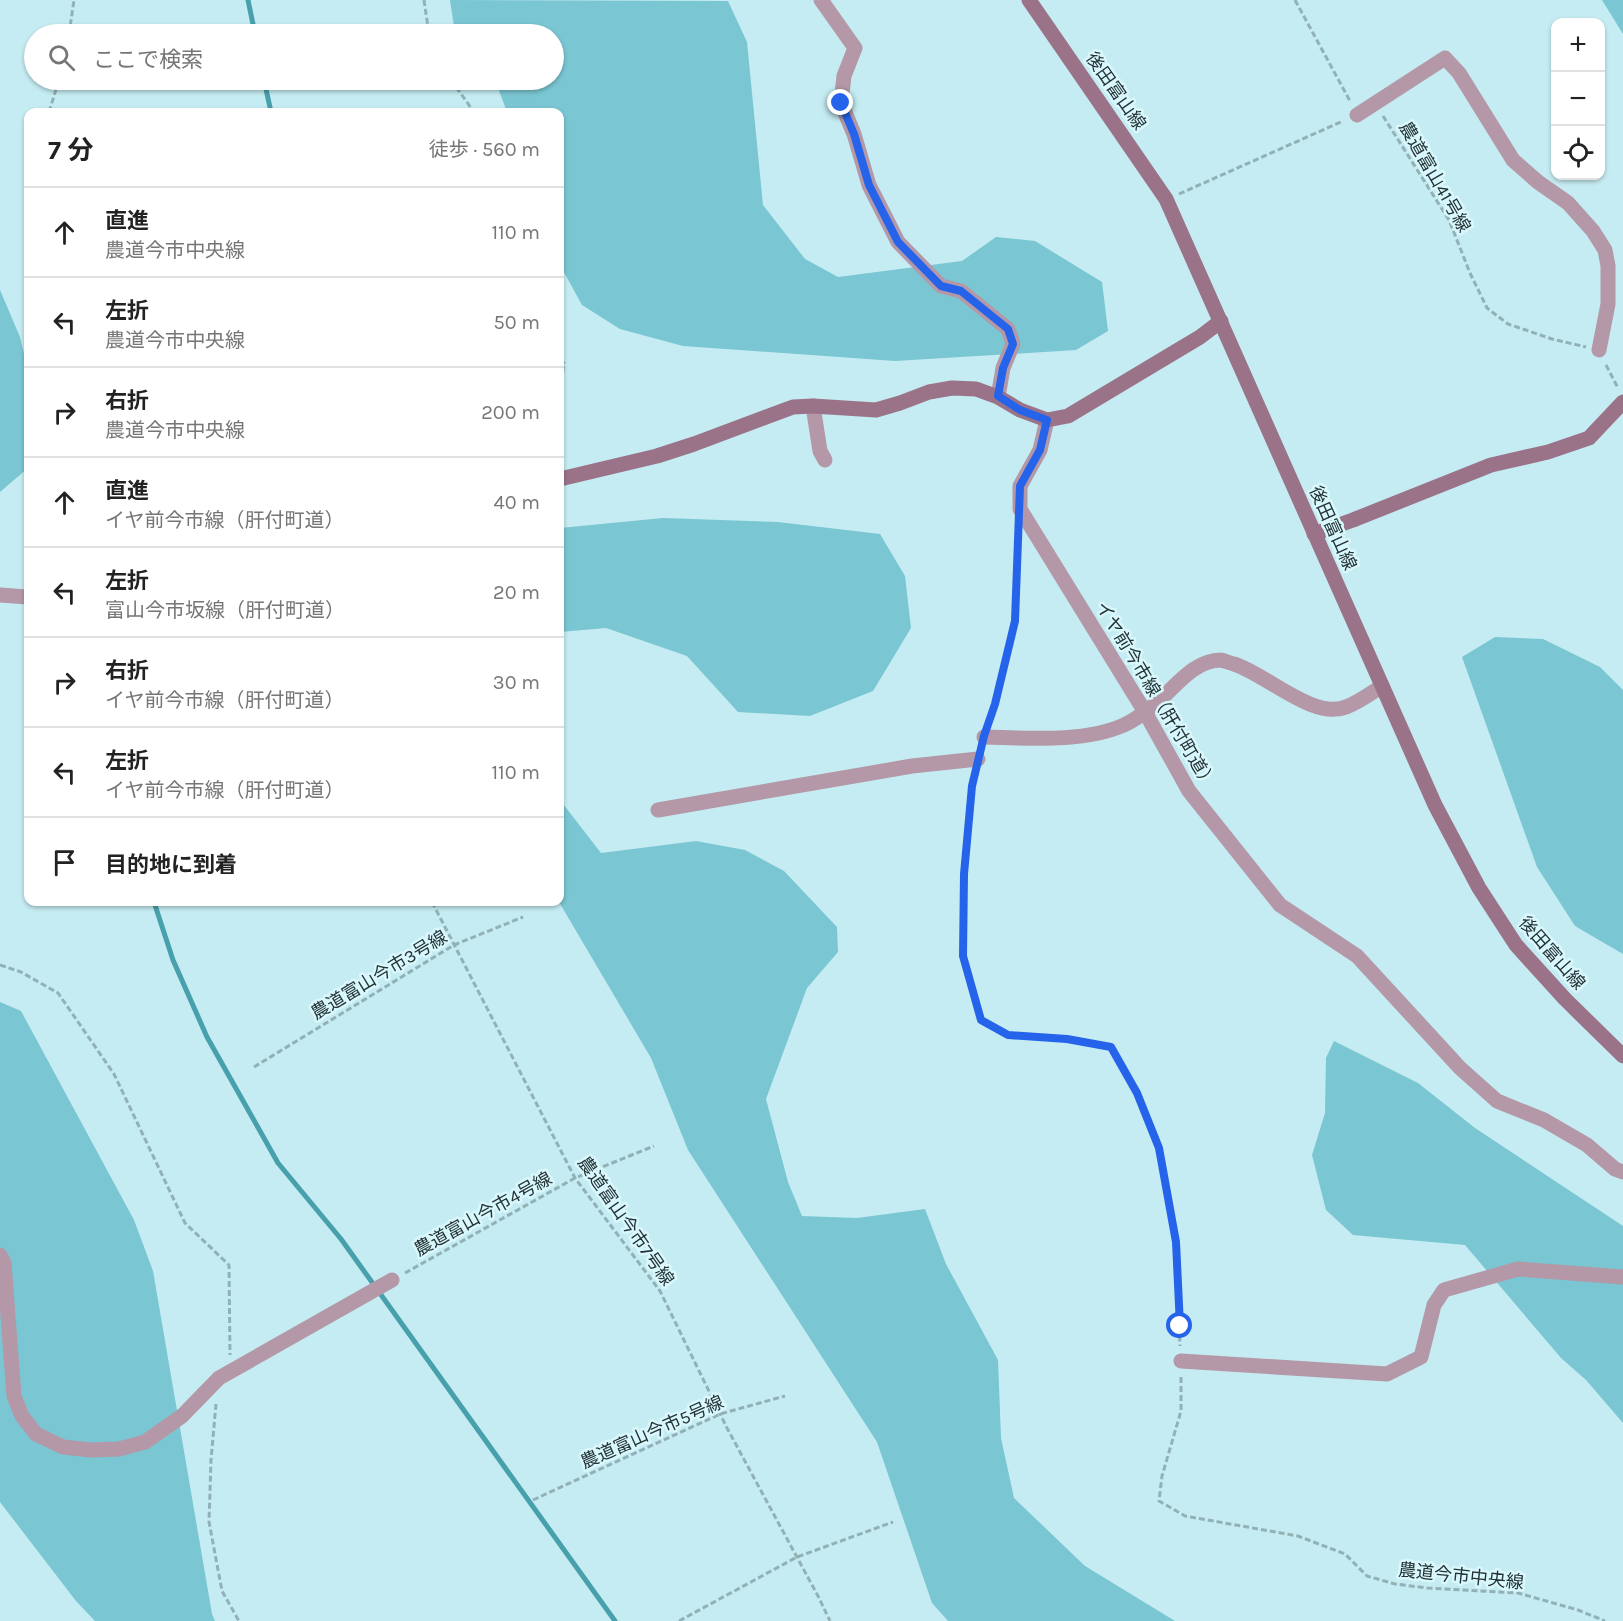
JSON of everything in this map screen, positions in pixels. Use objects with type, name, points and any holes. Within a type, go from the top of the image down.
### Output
[{"type":"main road","name":"後田富山線","points":[[1029,0],[1166,199],[1435,805],[1479,888],[1516,945],[1565,999],[1623,1056]]},
{"type":"main road","points":[[564,477],[657,456],[793,407],[876,410],[900,404],[929,392],[952,388],[976,389],[998,396],[1020,410],[1047,420],[1068,417],[1200,337],[1221,321]]},
{"type":"main road","points":[[1314,534],[1491,465],[1548,452],[1589,438],[1621,395]]},
{"type":"street","points":[[821,0],[855,48],[844,76],[841,103],[854,134],[869,185],[898,242],[941,286],[961,291],[1008,329],[1013,344],[1003,368],[998,396]]},
{"type":"street","points":[[1357,115],[1444,58],[1459,73],[1513,160],[1538,182],[1568,203],[1593,231],[1605,250],[1608,266],[1608,304],[1599,350]]},
{"type":"street","points":[[813,406],[820,451],[825,460]]},
{"type":"street","points":[[1020,509],[1020,486],[1040,450],[1047,420]]},
{"type":"street","name":"イヤ前今市線（肝付町道）","points":[[1020,509],[1145,712],[1189,791],[1280,904],[1357,956],[1460,1068],[1497,1101],[1544,1120],[1587,1145],[1615,1169],[1623,1172]]},
{"type":"street","points":[[0,595],[24,597]]},
{"type":"street","points":[[984,736],[1045,739],[1095,733],[1124,725],[1145,712],[1185,675],[1203,664],[1222,660],[1246,668],[1303,702],[1326,708],[1345,708],[1382,686]]},
{"type":"street","points":[[658,810],[912,765],[978,759]]},
{"type":"street","points":[[0,1255],[4,1263],[14,1396],[22,1416],[36,1434],[63,1447],[91,1450],[119,1449],[145,1442],[182,1416],[225,1375],[392,1280]]},
{"type":"street","points":[[1181,1361],[1387,1374],[1421,1357],[1434,1305],[1444,1290],[1518,1269],[1623,1277]]},
{"type":"path","points":[[72,24],[74,0]]},
{"type":"path","points":[[424,0],[428,24]]},
{"type":"path","points":[[1166,199],[1357,115],[1295,0]]},
{"type":"path","points":[[50,108],[55,90]]},
{"type":"path","points":[[458,90],[471,108]]},
{"type":"path","name":"農道富山41号線","points":[[1357,115],[1381,113],[1449,220],[1487,308],[1508,324],[1552,339],[1599,350]]},
{"type":"path","points":[[1599,350],[1621,395]]},
{"type":"path","points":[[984,736],[995,704],[1015,621],[1020,509]]},
{"type":"path","name":"農道今市中央線","points":[[978,759],[972,786],[964,874],[963,956],[981,1020],[1008,1035],[1067,1039],[1111,1047],[1137,1093],[1159,1148],[1176,1242],[1181,1361],[1181,1411],[1162,1476],[1159,1502],[1185,1516],[1298,1536],[1345,1554],[1367,1576],[1395,1584],[1518,1593],[1578,1610],[1605,1621]]},
{"type":"path","name":"農道富山今市7号線","points":[[434,906],[575,1178],[660,1291],[720,1414],[830,1621]]},
{"type":"path","name":"農道富山今市3号線","points":[[254,1067],[454,945],[522,917]]},
{"type":"path","points":[[0,965],[21,972],[57,993],[114,1074],[185,1222],[229,1265],[225,1375],[211,1460],[209,1522],[222,1591],[239,1621]]},
{"type":"path","name":"農道富山今市4号線","points":[[392,1280],[575,1178],[654,1146]]},
{"type":"path","name":"農道富山今市5号線","points":[[533,1500],[720,1414],[785,1396]]},
{"type":"path","points":[[679,1621],[797,1557],[892,1522]]},
{"type":"shaded area","points":[[450,0],[728,1],[747,42],[763,205],[805,259],[838,277],[962,261],[996,237],[1035,241],[1102,282],[1108,331],[1076,350],[895,361],[683,346],[620,329],[582,305],[564,272],[564,108],[506,108],[499,90],[564,90],[564,24],[454,24]]},
{"type":"shaded area","points":[[1602,0],[1623,0],[1623,34]]},
{"type":"shaded area","points":[[0,290],[20,337],[24,354],[24,471],[0,492]]},
{"type":"shaded area","points":[[663,518],[778,522],[880,534],[905,576],[911,628],[873,691],[810,716],[738,712],[687,656],[606,628],[564,632],[564,528]]},
{"type":"shaded area","points":[[1495,637],[1543,639],[1600,667],[1623,690],[1623,954],[1575,926],[1537,867],[1462,657]]},
{"type":"shaded area","points":[[564,805],[601,853],[696,841],[745,850],[784,871],[837,927],[838,952],[807,988],[766,1099],[788,1182],[802,1216],[857,1218],[925,1209],[946,1264],[998,1360],[1001,1438],[1014,1498],[1085,1566],[1175,1621],[948,1621],[932,1603],[877,1442],[688,1150],[651,1058],[561,906],[564,906]]},
{"type":"shaded area","points":[[0,1002],[21,1011],[134,1220],[153,1271],[215,1621],[95,1621],[76,1601],[0,1502]]},
{"type":"shaded area","points":[[1334,1041],[1418,1083],[1475,1128],[1623,1226],[1623,1423],[1586,1380],[1561,1358],[1465,1245],[1353,1235],[1326,1210],[1312,1155],[1325,1113],[1326,1058]]},
{"type":"waterway","points":[[248,0],[253,24]]},
{"type":"waterway","points":[[266,90],[270,108]]},
{"type":"waterway","points":[[155,906],[173,960],[207,1037],[278,1163],[341,1239],[615,1621]]},
{"type":"route","points":[[841,103],[854,134],[869,185],[898,242],[941,286],[961,291],[1008,329],[1013,344],[1003,368],[998,396],[1020,410],[1047,420],[1040,450],[1020,486],[1015,621],[972,786],[964,874],[963,956],[981,1020],[1008,1035],[1067,1039],[1111,1047],[1137,1093],[1159,1148],[1176,1242],[1180,1326]]}]
